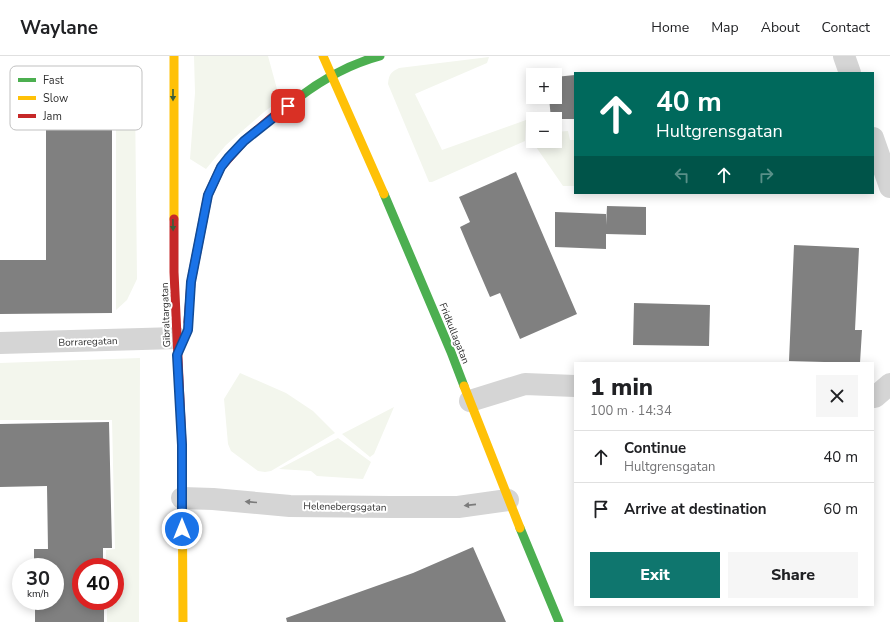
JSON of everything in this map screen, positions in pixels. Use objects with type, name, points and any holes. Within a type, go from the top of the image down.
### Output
[{"type":"street","name":"Gibraltargatan","points":[[174,56],[173,190],[182,340],[182,622]]},
{"type":"street","name":"Fridkullagatan","points":[[323,56],[391,211],[470,401],[508,500],[559,622]]},
{"type":"street","points":[[182,340],[191,282],[207,202],[212,184],[221,167],[244,141],[275,115],[332,75],[365,60],[380,56]]},
{"type":"street","points":[[844,56],[850,72]]},
{"type":"street","points":[[874,141],[890,186]]},
{"type":"street","name":"Borraregatan","points":[[0,343],[182,340]]},
{"type":"street","points":[[470,401],[525,384],[574,386]]},
{"type":"street","name":"Helenebergsgatan","points":[[182,498],[213,499],[290,506],[391,507],[458,506],[508,500]]},
{"type":"shaded area","points":[[194,56],[268,56],[280,100],[226,145],[206,169],[190,159],[195,93]]},
{"type":"shaded area","points":[[489,57],[487,63],[415,94],[442,150],[526,120],[525,141],[429,182],[388,84],[392,72],[399,68]]},
{"type":"shaded area","points":[[116,130],[135,130],[137,279],[127,300],[116,310]]},
{"type":"shaded area","points":[[562,131],[568,131],[570,140],[574,140],[574,186],[563,186],[537,148],[562,148]]},
{"type":"shaded area","points":[[140,358],[139,622],[107,622],[107,610],[124,610],[124,558],[106,558],[106,550],[115,549],[112,420],[0,420],[0,363]]},
{"type":"shaded area","points":[[240,373],[286,393],[313,411],[335,433],[271,471],[258,471],[231,451],[228,444],[224,399]]},
{"type":"shaded area","points":[[394,407],[374,454],[370,457],[342,434]]},
{"type":"shaded area","points":[[338,438],[371,462],[363,479],[317,476],[311,471],[279,469]]},
{"type":"building","points":[[574,75],[574,119],[562,119],[562,112],[550,112],[550,104],[562,104],[562,76]]},
{"type":"building","points":[[46,130],[112,130],[112,313],[0,314],[0,260],[46,260]]},
{"type":"building","points":[[516,172],[577,314],[520,339],[500,293],[490,297],[471,253],[460,227],[470,222],[459,197]]},
{"type":"building","points":[[607,206],[646,207],[646,235],[606,234],[606,249],[555,247],[555,212],[606,214],[606,225]]},
{"type":"building","points":[[794,245],[859,248],[855,330],[862,330],[860,362],[789,361]]},
{"type":"building","points":[[634,303],[710,305],[709,346],[633,345]]},
{"type":"building","points":[[109,422],[112,548],[103,548],[103,558],[72,558],[72,610],[104,610],[104,622],[35,622],[35,610],[64,610],[64,558],[34,558],[34,549],[48,549],[47,486],[0,487],[0,424]]},
{"type":"building","points":[[473,547],[506,622],[287,622],[286,618],[413,573]]},
{"type":"traffic: fast","points":[[298,98],[337,73],[358,63],[380,56]]},
{"type":"traffic: fast","points":[[384,194],[464,386]]},
{"type":"traffic: fast","points":[[520,528],[559,622]]},
{"type":"traffic: slow","points":[[174,56],[174,219]]},
{"type":"traffic: slow","points":[[323,56],[384,194]]},
{"type":"traffic: slow","points":[[464,386],[520,528]]},
{"type":"traffic: slow","points":[[182,444],[183,622]]},
{"type":"traffic: jam","points":[[188,322],[191,282],[208,195],[221,167],[244,141],[298,98]]},
{"type":"traffic: jam","points":[[174,219],[174,272],[182,444]]},
{"type":"route","points":[[182,529],[182,445],[177,355],[188,330],[191,282],[208,195],[221,167],[228,158],[244,141],[288,106]]}]
